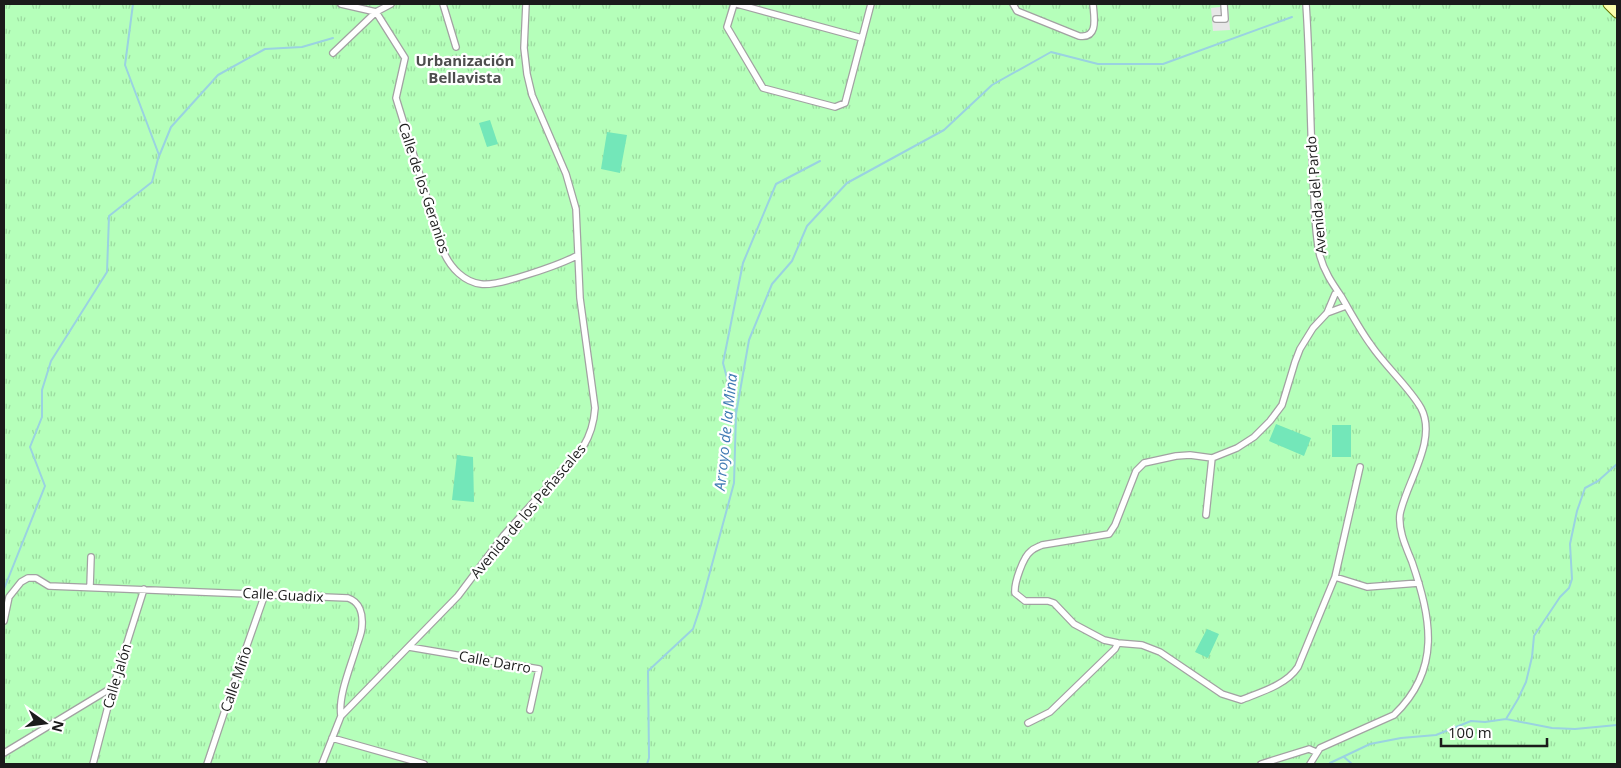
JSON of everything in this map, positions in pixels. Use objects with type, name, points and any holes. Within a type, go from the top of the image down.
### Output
[{"type":"main road","points":[[1608,4],[1617,13]]},
{"type":"street","points":[[341,4],[376,12]]},
{"type":"street","points":[[333,53],[376,12],[391,4]]},
{"type":"street","points":[[443,4],[456,47]]},
{"type":"street","name":"Avenida de los Peñascales","points":[[322,764],[340,716],[458,596],[504,535],[583,447],[594,423],[595,408],[580,298],[576,209],[573,192],[532,95],[524,48],[526,4]]},
{"type":"street","points":[[862,38],[735,4],[727,27],[763,88],[834,107],[845,103],[871,4]]},
{"type":"street","points":[[1013,4],[1017,11],[1084,37],[1090,36],[1093,31],[1093,4]]},
{"type":"street","points":[[1216,19],[1225,19],[1224,4]]},
{"type":"street","name":"Avenida del Pardo","points":[[1306,4],[1316,225],[1320,256],[1326,274],[1370,345],[1421,409],[1425,423],[1426,437],[1422,452],[1404,498],[1400,516],[1401,534],[1419,583],[1429,634],[1424,668],[1409,698],[1394,714],[1326,745],[1316,752]]},
{"type":"street","name":"Calle de los Geranios","points":[[376,12],[405,58],[396,98],[444,253],[452,267],[472,282],[491,285],[578,255]]},
{"type":"street","points":[[1338,292],[1335,294],[1327,313],[1313,328],[1300,349],[1282,405],[1270,421],[1254,437],[1237,448],[1212,458],[1190,455],[1176,456],[1144,463],[1136,471],[1116,526],[1109,534],[1042,545],[1032,549],[1026,556],[1015,586],[1016,595],[1025,601],[1048,601],[1054,603],[1076,626],[1104,640],[1142,645],[1160,652],[1222,694],[1242,700],[1278,684],[1293,674],[1298,667],[1335,577],[1360,467]]},
{"type":"street","points":[[1327,313],[1346,306]]},
{"type":"street","points":[[1206,515],[1212,458]]},
{"type":"street","points":[[90,587],[91,557]]},
{"type":"street","points":[[1335,577],[1366,587],[1419,583]]},
{"type":"street","name":"Calle Guadix","points":[[4,621],[9,597],[21,582],[28,578],[36,578],[49,586],[348,598],[355,601],[359,607],[362,627],[342,696],[340,716]]},
{"type":"street","name":"Calle Jalón","points":[[93,764],[113,687],[144,589]]},
{"type":"street","name":"Calle Miño","points":[[207,764],[265,594]]},
{"type":"street","points":[[1028,723],[1050,712],[1115,649],[1118,643]]},
{"type":"street","name":"Calle Darro","points":[[409,647],[539,669],[530,710]]},
{"type":"street","points":[[4,753],[113,687]]},
{"type":"street","points":[[332,738],[420,764]]},
{"type":"street","points":[[1260,764],[1309,749],[1316,752],[1310,764]]},
{"type":"green space","points":[[4,4],[1617,4],[1617,764],[4,764]]},
{"type":"green space","points":[[490,120],[498,144],[487,147],[479,123]]},
{"type":"green space","points":[[607,132],[627,135],[620,173],[601,169]]},
{"type":"green space","points":[[1276,424],[1311,438],[1304,456],[1269,441]]},
{"type":"green space","points":[[1332,425],[1351,425],[1351,457],[1332,457]]},
{"type":"green space","points":[[457,455],[473,457],[474,502],[452,500]]},
{"type":"green space","points":[[1207,629],[1219,634],[1208,658],[1195,652]]},
{"type":"shaded area","points":[[1228,6],[1230,30],[1213,31],[1211,8]]},
{"type":"waterway","points":[[4,589],[45,486],[30,447],[42,417],[42,390],[51,361],[107,272],[109,216],[152,182],[159,155],[125,65],[133,4]]},
{"type":"waterway","name":"Arroyo de la Mina","points":[[647,764],[649,758],[648,671],[693,629],[734,483],[736,414],[749,340],[772,284],[792,261],[807,226],[847,183],[944,130],[992,85],[1051,52],[1098,64],[1163,64],[1292,17]]},
{"type":"waterway","points":[[160,154],[171,127],[218,75],[265,49],[302,47],[333,38]]},
{"type":"waterway","points":[[736,412],[723,363],[743,263],[776,184],[820,161]]},
{"type":"waterway","points":[[1506,719],[1526,682],[1532,657],[1534,636],[1560,597],[1569,588],[1572,579],[1570,544],[1577,511],[1585,488],[1598,481],[1617,464]]},
{"type":"waterway","points":[[1330,763],[1370,744],[1401,738],[1436,735],[1471,721],[1485,722],[1506,719],[1552,728],[1575,729],[1617,725]]},
{"type":"waterway","points":[[1344,757],[1352,764]]},
{"type":"district","name":"Urbanización Bellavista","points":[[465,70]]}]
